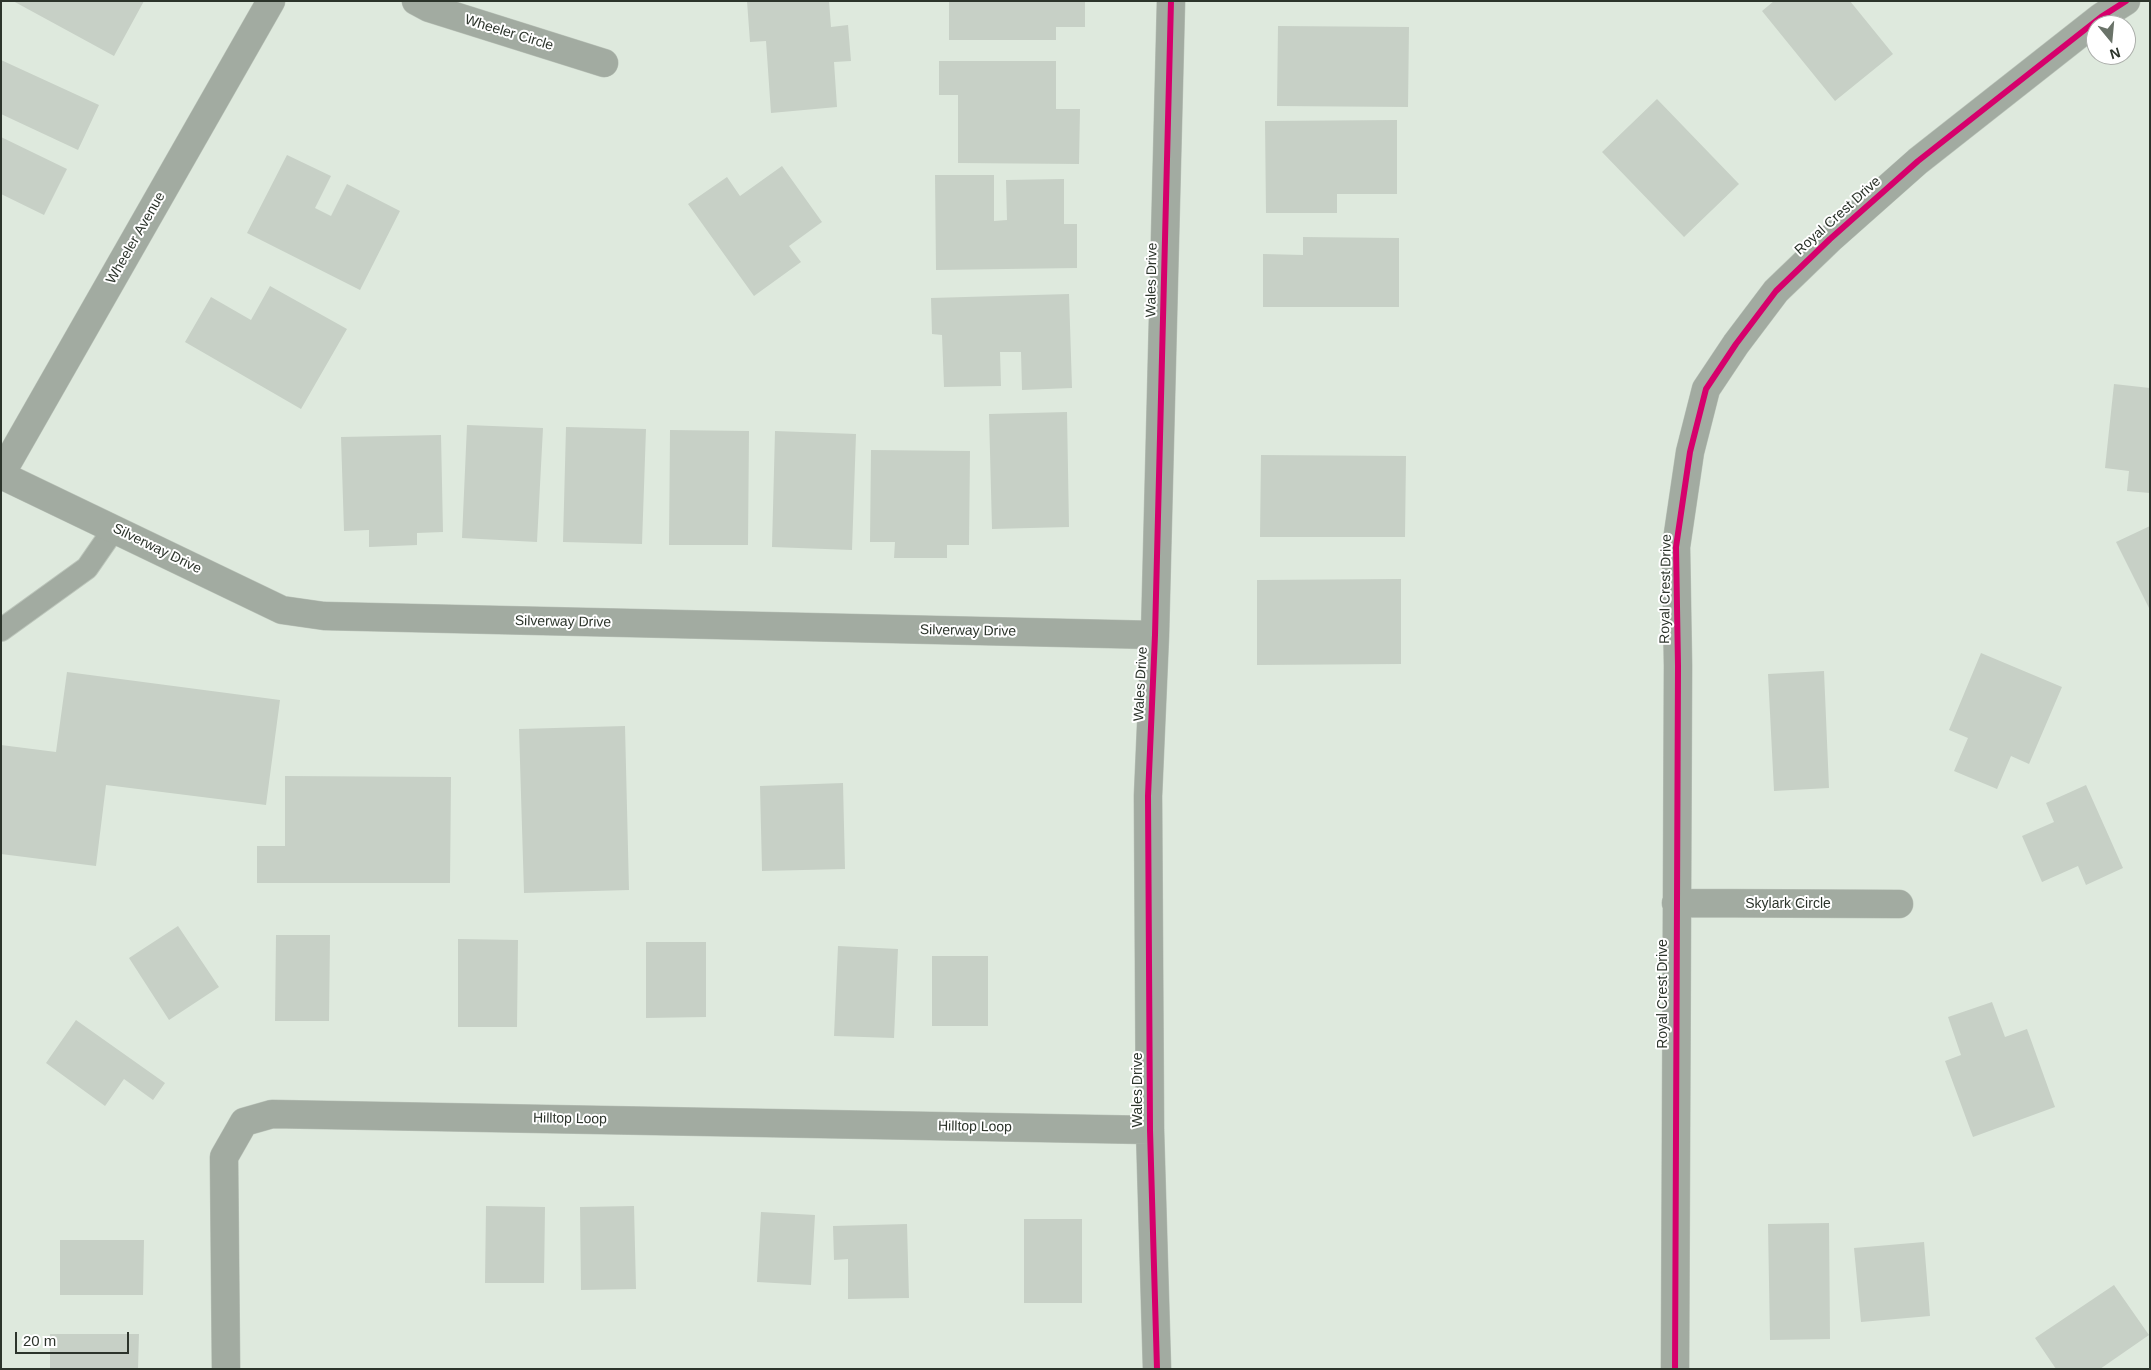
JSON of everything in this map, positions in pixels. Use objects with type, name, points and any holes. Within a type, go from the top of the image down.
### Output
[{"type":"street","name":"Wheeler Avenue","points":[[1,474],[271,1]]},
{"type":"street","name":"Wheeler Circle","points":[[416,1],[429,8],[604,63]]},
{"type":"street","name":"Wales Drive","points":[[1157,1369],[1150,1130],[1148,796],[1155,635],[1172,1]]},
{"type":"street","name":"Royal Crest Drive","points":[[1675,1369],[1676,546],[1690,452],[1706,389],[1736,344],[1776,291],[1830,239],[1918,160],[2101,17],[2126,1]]},
{"type":"street","name":"Silverway Drive","points":[[1,474],[282,610],[324,616],[1155,635]]},
{"type":"street","name":"Skylark Circle","points":[[1676,903],[1899,904]]},
{"type":"street","name":"Hilltop Loop","points":[[226,1369],[224,1157],[244,1122],[272,1114],[1150,1130]]},
{"type":"lane","points":[[1,630],[87,568],[114,529]]},
{"type":"building","points":[[13,1],[144,1],[114,56]]},
{"type":"building","points":[[747,1],[829,1],[831,27],[848,25],[851,61],[834,62],[837,107],[771,113],[766,41],[750,42]]},
{"type":"building","points":[[949,1],[1085,1],[1085,27],[1056,27],[1056,40],[949,40]]},
{"type":"building","points":[[1774,1],[1850,1],[1893,54],[1835,101],[1762,11]]},
{"type":"building","points":[[1278,26],[1409,27],[1408,107],[1277,106]]},
{"type":"building","points":[[1,60],[99,105],[78,150],[1,114]]},
{"type":"building","points":[[939,61],[1056,61],[1056,109],[1080,109],[1079,164],[958,163],[958,95],[939,95]]},
{"type":"building","points":[[1657,99],[1739,184],[1684,237],[1602,152]]},
{"type":"building","points":[[1397,120],[1397,194],[1337,194],[1337,213],[1266,213],[1265,121]]},
{"type":"building","points":[[1,137],[67,169],[44,215],[1,194]]},
{"type":"building","points":[[287,155],[331,176],[315,208],[331,216],[347,184],[400,211],[360,290],[247,233]]},
{"type":"building","points":[[782,166],[822,222],[789,246],[801,262],[754,296],[688,204],[727,177],[740,196]]},
{"type":"building","points":[[935,175],[994,175],[994,221],[1007,220],[1006,180],[1064,179],[1064,224],[1077,224],[1077,268],[936,270]]},
{"type":"building","points":[[1303,237],[1399,238],[1399,307],[1263,307],[1263,254],[1303,255]]},
{"type":"building","points":[[270,286],[347,329],[301,409],[185,342],[211,297],[251,320]]},
{"type":"building","points":[[1069,294],[1072,388],[1022,390],[1021,352],[1000,352],[1001,386],[944,387],[942,335],[932,334],[931,298]]},
{"type":"building","points":[[2114,384],[2150,388],[2150,493],[2127,491],[2129,471],[2105,468]]},
{"type":"building","points":[[1067,412],[1069,527],[992,529],[989,414]]},
{"type":"building","points":[[467,425],[543,428],[537,542],[462,538]]},
{"type":"building","points":[[566,427],[646,429],[642,544],[563,542]]},
{"type":"building","points":[[670,430],[749,431],[748,545],[669,545]]},
{"type":"building","points":[[775,431],[856,434],[852,550],[772,547]]},
{"type":"building","points":[[441,435],[443,532],[417,533],[417,545],[369,547],[369,530],[344,531],[341,437]]},
{"type":"building","points":[[871,450],[970,451],[969,545],[947,545],[947,558],[894,558],[895,542],[870,542]]},
{"type":"building","points":[[1261,455],[1406,456],[1405,537],[1260,537]]},
{"type":"building","points":[[2150,526],[2150,610],[2116,542]]},
{"type":"building","points":[[1401,579],[1401,664],[1257,665],[1257,580]]},
{"type":"building","points":[[1981,653],[2062,687],[2029,764],[2011,756],[1997,789],[1954,771],[1968,738],[1949,730]]},
{"type":"building","points":[[1824,671],[1829,788],[1774,791],[1768,674]]},
{"type":"building","points":[[67,672],[280,700],[266,805],[106,785],[96,866],[1,854],[1,745],[56,752]]},
{"type":"building","points":[[625,726],[629,890],[524,893],[519,729]]},
{"type":"building","points":[[285,776],[451,777],[450,883],[257,883],[257,846],[285,846]]},
{"type":"building","points":[[843,783],[845,869],[762,871],[760,786]]},
{"type":"building","points":[[2086,785],[2123,868],[2086,885],[2078,866],[2042,882],[2022,836],[2054,822],[2046,803]]},
{"type":"building","points":[[178,926],[219,987],[169,1020],[129,958]]},
{"type":"building","points":[[276,935],[330,935],[329,1021],[275,1021]]},
{"type":"building","points":[[458,939],[518,940],[517,1027],[458,1027]]},
{"type":"building","points":[[646,942],[706,942],[706,1017],[646,1018]]},
{"type":"building","points":[[838,946],[898,949],[894,1038],[834,1036]]},
{"type":"building","points":[[932,956],[988,956],[988,1026],[932,1026]]},
{"type":"building","points":[[1992,1002],[2005,1037],[2027,1029],[2055,1107],[1973,1137],[1945,1061],[1961,1055],[1948,1017]]},
{"type":"building","points":[[76,1020],[165,1083],[153,1100],[124,1079],[105,1106],[46,1063]]},
{"type":"building","points":[[486,1206],[545,1207],[544,1283],[485,1283]]},
{"type":"building","points":[[634,1206],[636,1289],[581,1290],[580,1207]]},
{"type":"building","points":[[761,1212],[815,1215],[811,1285],[757,1282]]},
{"type":"building","points":[[1024,1219],[1082,1219],[1082,1303],[1024,1303]]},
{"type":"building","points":[[1829,1223],[1830,1339],[1770,1340],[1768,1224]]},
{"type":"building","points":[[907,1224],[909,1298],[848,1299],[848,1259],[834,1260],[833,1226]]},
{"type":"building","points":[[60,1240],[144,1240],[143,1295],[60,1295]]},
{"type":"building","points":[[1924,1242],[1930,1316],[1861,1322],[1854,1248]]},
{"type":"building","points":[[2114,1285],[2149,1335],[2100,1369],[2056,1369],[2035,1338]]},
{"type":"building","points":[[50,1334],[139,1334],[138,1369],[50,1369]]},
{"type":"cycle path","points":[[1157,1369],[1150,1130],[1148,796],[1155,635],[1171,1]]},
{"type":"cycle path","points":[[1675,1369],[1678,666],[1676,547],[1690,452],[1706,389],[1736,344],[1776,291],[1830,239],[1918,161],[2101,17],[2126,1]]}]
